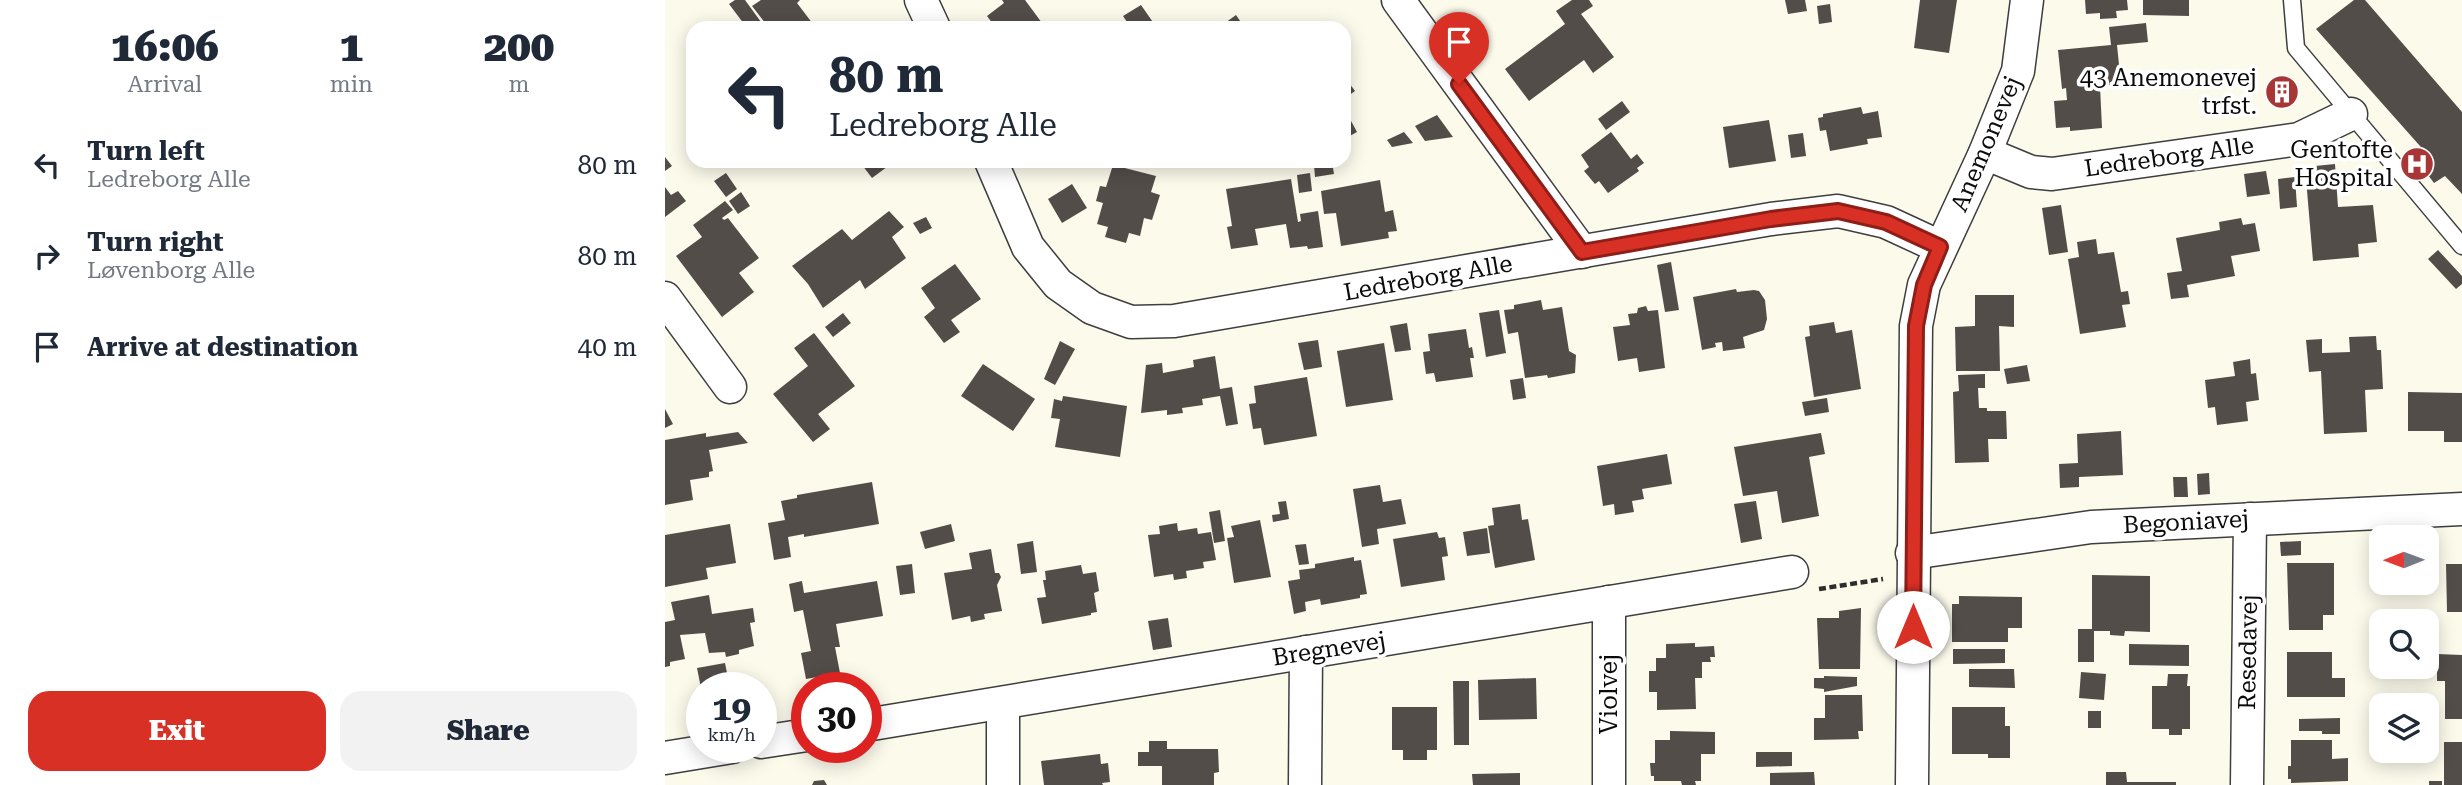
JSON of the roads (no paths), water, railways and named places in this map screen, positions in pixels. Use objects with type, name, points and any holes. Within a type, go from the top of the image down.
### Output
[{"type":"street","points":[[921,0],[930,21]]},
{"type":"street","points":[[1398,0],[1582,252]]},
{"type":"street","name":"Anemonevej","points":[[1912,785],[1916,326],[1924,285],[1985,153],[2018,71],[2027,0]]},
{"type":"street","name":"Ledreborg Alle","points":[[1985,153],[2031,172],[2052,174],[2299,139],[2351,114]]},
{"type":"street","name":"Ledreborg Alle","points":[[994,168],[1028,247],[1058,284],[1092,308],[1131,322],[1174,321],[1771,219],[1838,211],[1886,222],[1940,247]]},
{"type":"street","points":[[665,298],[730,387]]},
{"type":"street","name":"Begoniavej","points":[[1913,564],[2091,527],[2462,509]]},
{"type":"street","name":"Resedavej","points":[[2247,785],[2250,519]]},
{"type":"street","name":"Bregnevej","points":[[882,722],[1792,572]]},
{"type":"street","name":"Violvej","points":[[1609,602],[1609,785]]},
{"type":"street","points":[[1305,785],[1306,652]]},
{"type":"street","points":[[1003,703],[1003,785]]},
{"type":"street","points":[[665,758],[686,755]]},
{"type":"lane","points":[[2292,0],[2296,48],[2462,246]]},
{"type":"place","name":"43 Anemonevej trfst.","points":[[2282,92]]},
{"type":"place","name":"Gentofte Hospital","points":[[2417,164]]}]
